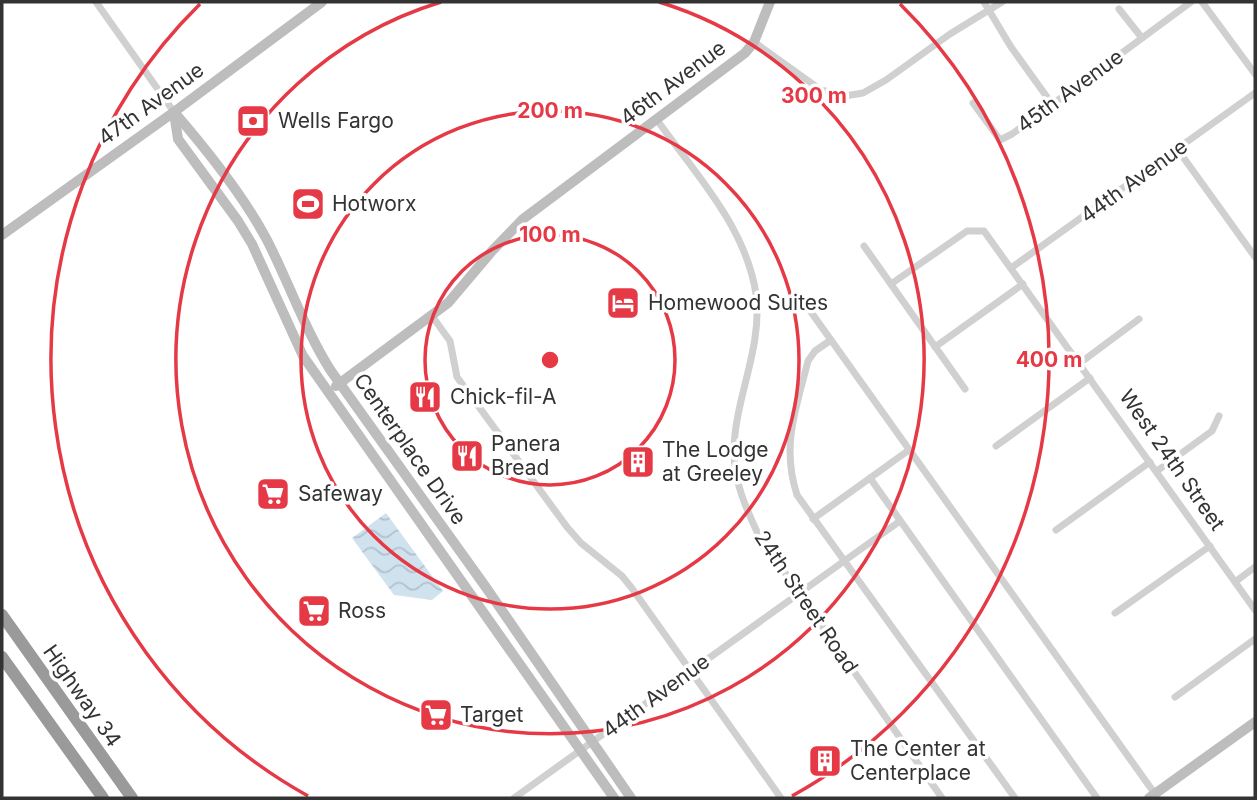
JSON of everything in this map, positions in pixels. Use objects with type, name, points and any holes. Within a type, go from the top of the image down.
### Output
[{"type":"highway","name":"Highway 34","points":[[2,615],[132,798]]},
{"type":"highway","name":"Highway 34","points":[[2,657],[103,798]]},
{"type":"street","name":"Centerplace Drive","points":[[96,2],[259,227],[310,335],[339,383],[485,586],[631,798]]},
{"type":"street","name":"47th Avenue","points":[[2,235],[322,2]]},
{"type":"street","points":[[754,42],[770,2]]},
{"type":"street","points":[[984,2],[1011,47],[1052,104]]},
{"type":"street","name":"46th Avenue","points":[[327,392],[432,316],[456,294],[523,219],[745,53],[754,42],[812,85],[835,95],[845,96],[874,88],[1002,2]]},
{"type":"street","name":"45th Avenue","points":[[973,103],[1000,140],[1012,134],[1191,2]]},
{"type":"street","points":[[1202,2],[1255,74]]},
{"type":"street","name":"45th Avenue","points":[[1119,9],[1142,38]]},
{"type":"street","name":"44th Avenue","points":[[1012,268],[1255,93]]},
{"type":"street","name":"Centerplace Drive","points":[[174,112],[178,139],[253,244],[303,356],[614,798]]},
{"type":"street","name":"24th Street Road","points":[[657,120],[730,223],[751,270],[757,317],[755,345],[736,427],[734,453],[737,481],[745,507],[758,534],[798,594],[942,798]]},
{"type":"street","points":[[1178,150],[1255,257]]},
{"type":"street","name":"West 24th Street","points":[[891,284],[967,230],[984,231],[1255,610]]},
{"type":"street","points":[[864,246],[965,389]]},
{"type":"street","points":[[935,346],[1023,284]]},
{"type":"street","points":[[801,299],[1152,796],[1255,722]]},
{"type":"street","points":[[432,316],[450,341],[457,377],[560,518],[581,543],[622,576],[781,798]]},
{"type":"street","points":[[1080,363],[1139,319]]},
{"type":"street","points":[[831,340],[815,351],[808,360],[790,438],[791,474],[801,502],[1015,798]]},
{"type":"street","points":[[996,446],[1090,378]]},
{"type":"street","points":[[1157,471],[1212,431],[1219,416]]},
{"type":"street","points":[[813,519],[909,450]]},
{"type":"street","points":[[1056,530],[1150,462]]},
{"type":"street","points":[[870,478],[1097,798]]},
{"type":"street","name":"44th Avenue","points":[[514,798],[900,520]]},
{"type":"street","points":[[1115,613],[1210,546]]},
{"type":"street","points":[[1235,582],[1255,567]]},
{"type":"street","points":[[1175,697],[1255,639]]},
{"type":"water","points":[[386,513],[443,591],[432,600],[394,595],[352,538]]},
{"type":"place","name":"Wells Fargo","points":[[253,121]]},
{"type":"place","name":"Hotworx","points":[[308,204]]},
{"type":"place","name":"Homewood Suites","points":[[623,303]]},
{"type":"place","name":"Chick-fil-A","points":[[425,397]]},
{"type":"place","name":"Panera Bread","points":[[467,456]]},
{"type":"place","name":"The Lodge at Greeley","points":[[638,462]]},
{"type":"place","name":"Safeway","points":[[273,494]]},
{"type":"place","name":"Ross","points":[[314,611]]},
{"type":"place","name":"Target","points":[[436,715]]},
{"type":"place","name":"The Center at Centerplace","points":[[825,761]]}]
